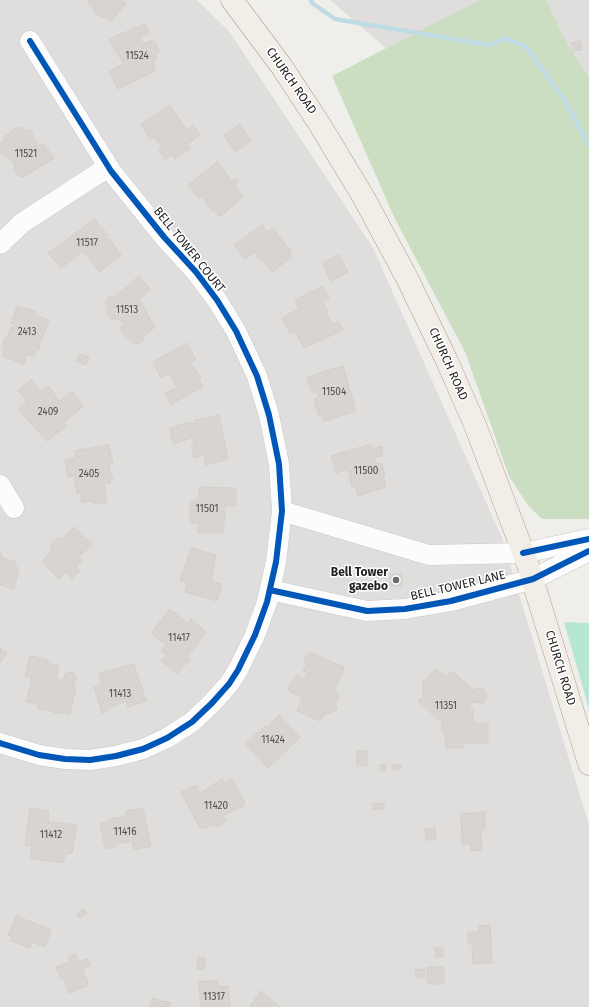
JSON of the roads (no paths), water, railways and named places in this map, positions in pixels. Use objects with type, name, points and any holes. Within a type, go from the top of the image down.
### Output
[{"type":"main road","name":"CHURCH ROAD","points":[[232,0],[282,67],[320,124],[364,198],[408,278],[447,360],[475,425],[533,579],[589,764]]},
{"type":"street","name":"BELL TOWER COURT","points":[[0,743],[39,755],[64,759],[90,760],[143,749],[167,738],[192,722],[229,684],[238,670],[255,635],[270,590],[278,553],[282,511],[279,464],[269,415],[257,376],[236,331],[217,300],[196,272],[164,236],[111,171],[30,41]]},
{"type":"street","points":[[0,244],[22,223],[105,169],[111,171]]},
{"type":"street","points":[[0,485],[14,508]]},
{"type":"street","name":"BELL TOWER LANE","points":[[282,511],[429,555],[523,553],[589,539]]},
{"type":"street","name":"BELL TOWER LANE","points":[[270,590],[368,611],[405,609],[451,601],[533,579],[589,552]]},
{"type":"waterway","points":[[311,0],[312,3],[335,19],[489,45],[506,38],[526,47],[565,101],[589,145]]},
{"type":"place","name":"Bell Tower gazebo","points":[[396,580]]}]
